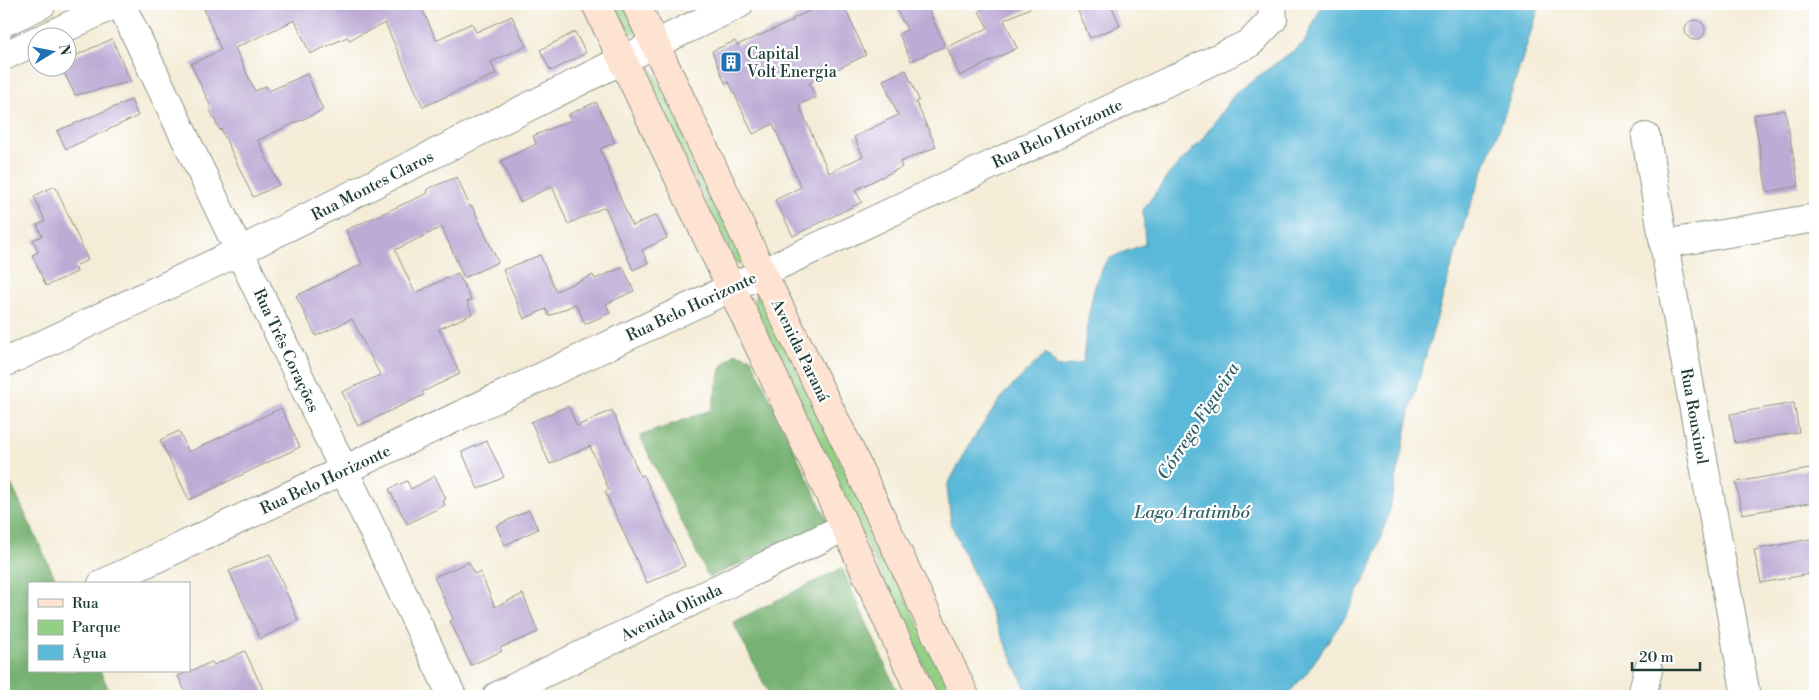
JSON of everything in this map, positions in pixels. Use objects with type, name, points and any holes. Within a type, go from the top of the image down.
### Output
[{"type":"main road","points":[[596,4],[845,527],[922,696]]},
{"type":"main road","name":"Avenida Paraná","points":[[636,4],[762,272],[847,444],[965,696]]},
{"type":"street","points":[[4,22],[42,4]]},
{"type":"street","points":[[65,28],[115,4]]},
{"type":"street","name":"Rua Três Corações","points":[[121,4],[452,696]]},
{"type":"street","name":"Rua Montes Claros","points":[[4,364],[240,251],[655,43],[739,4]]},
{"type":"street","name":"Rua Belo Horizonte","points":[[106,582],[1250,43],[1273,11]]},
{"type":"street","points":[[4,56],[28,45]]},
{"type":"street","name":"Rua Rouxinol","points":[[1646,136],[1746,696]]},
{"type":"street","points":[[1664,244],[1815,218]]},
{"type":"street","name":"Avenida Olinda","points":[[497,696],[845,527]]},
{"type":"green space","points":[[613,4],[627,4],[637,32],[633,34],[627,33]]},
{"type":"green space","points":[[652,69],[746,261],[741,264],[735,262],[646,78],[647,71]]},
{"type":"green space","points":[[760,295],[953,696],[938,696],[754,303],[755,296]]},
{"type":"green space","points":[[735,353],[751,358],[828,522],[709,578],[640,436],[711,410],[722,366]]},
{"type":"green space","points":[[4,469],[57,582],[28,582],[28,672],[100,672],[112,696],[4,696]]},
{"type":"green space","points":[[842,568],[899,696],[770,696],[733,622]]},
{"type":"water","name":"Lago Aratimbó","points":[[1323,4],[1540,4],[1503,119],[1467,214],[1411,407],[1389,513],[1370,570],[1345,617],[1306,674],[1286,696],[1029,696],[951,524],[947,486],[971,442],[1004,394],[1046,353],[1058,367],[1083,363],[1093,294],[1102,268],[1111,258],[1145,244],[1143,210],[1169,174],[1200,142],[1236,92],[1304,43]]},
{"type":"building","points":[[218,4],[425,4],[421,6],[436,40],[472,23],[476,32],[512,16],[526,46],[491,62],[496,74],[423,107],[385,23],[349,40],[347,37],[310,54],[295,20],[235,48],[255,91],[266,86],[269,91],[307,74],[323,110],[258,140],[279,185],[253,197],[209,108],[211,107],[191,64],[221,50],[204,9]]},
{"type":"building","points":[[814,4],[843,4],[866,55],[809,83],[816,97],[799,105],[829,173],[863,156],[854,137],[898,115],[883,80],[906,70],[919,100],[916,102],[936,147],[900,162],[902,167],[855,190],[862,202],[793,236],[775,200],[801,187],[773,124],[753,134],[729,82],[725,83],[712,51],[735,41],[737,45],[793,21],[792,19],[816,8]]},
{"type":"building","points":[[894,4],[926,4],[945,46],[911,61],[899,34],[907,30]]},
{"type":"building","points":[[994,4],[1038,4],[1004,20],[1017,48],[960,76],[947,47],[988,28],[979,11]]},
{"type":"building","points":[[1075,4],[1111,4],[1120,26],[1090,38]]},
{"type":"building","points":[[1695,20],[1702,23],[1705,30],[1702,37],[1695,40],[1688,37],[1685,30],[1688,23]]},
{"type":"building","points":[[575,32],[586,53],[551,71],[540,50]]},
{"type":"building","points":[[112,39],[131,82],[75,95],[67,78],[78,78],[78,54]]},
{"type":"building","points":[[131,100],[138,116],[66,149],[57,131]]},
{"type":"building","points":[[596,102],[615,142],[600,149],[632,226],[656,215],[667,238],[642,250],[648,263],[633,270],[605,207],[568,224],[552,186],[520,202],[501,161],[536,144],[533,136],[571,120],[569,114]]},
{"type":"building","points":[[1785,110],[1799,186],[1767,192],[1754,115]]},
{"type":"building","points":[[457,177],[498,262],[464,278],[442,227],[395,250],[415,293],[458,273],[471,300],[467,302],[472,314],[439,329],[460,374],[422,392],[424,395],[358,426],[342,392],[380,375],[352,319],[316,336],[296,296],[362,264],[346,230],[428,193],[427,189]]},
{"type":"building","points":[[55,186],[88,260],[75,266],[77,272],[46,286],[32,255],[38,252],[33,240],[42,236],[37,225],[45,221],[34,196]]},
{"type":"building","points":[[540,255],[556,291],[593,275],[595,279],[623,267],[634,291],[606,304],[610,313],[585,324],[576,304],[549,316],[546,309],[524,319],[503,270]]},
{"type":"building","points":[[1794,403],[1799,432],[1735,443],[1730,414]]},
{"type":"building","points":[[568,406],[577,426],[612,410],[640,476],[644,475],[685,566],[647,583],[605,492],[609,490],[590,446],[550,464],[531,422]]},
{"type":"building","points":[[281,408],[300,447],[189,500],[160,440],[179,431],[189,452]]},
{"type":"building","points":[[487,441],[504,477],[478,489],[462,452]]},
{"type":"building","points":[[1815,468],[1815,502],[1742,514],[1736,482]]},
{"type":"building","points":[[435,476],[446,499],[443,501],[445,505],[407,524],[389,489],[407,481],[411,489]]},
{"type":"building","points":[[529,510],[538,529],[505,545],[496,526]]},
{"type":"building","points":[[1815,538],[1815,573],[1761,583],[1754,550]]},
{"type":"building","points":[[270,554],[298,620],[260,639],[229,571]]},
{"type":"building","points":[[469,562],[474,574],[480,572],[495,607],[523,594],[538,632],[500,648],[502,651],[471,665],[450,621],[453,619],[434,577]]},
{"type":"building","points":[[245,651],[266,696],[187,696],[178,676],[212,662],[214,665]]},
{"type":"place","name":"Capital Volt Energia","points":[[731,62]]},
{"type":"water label","name":"Córrego Figueira","points":[[1198,421]]}]
